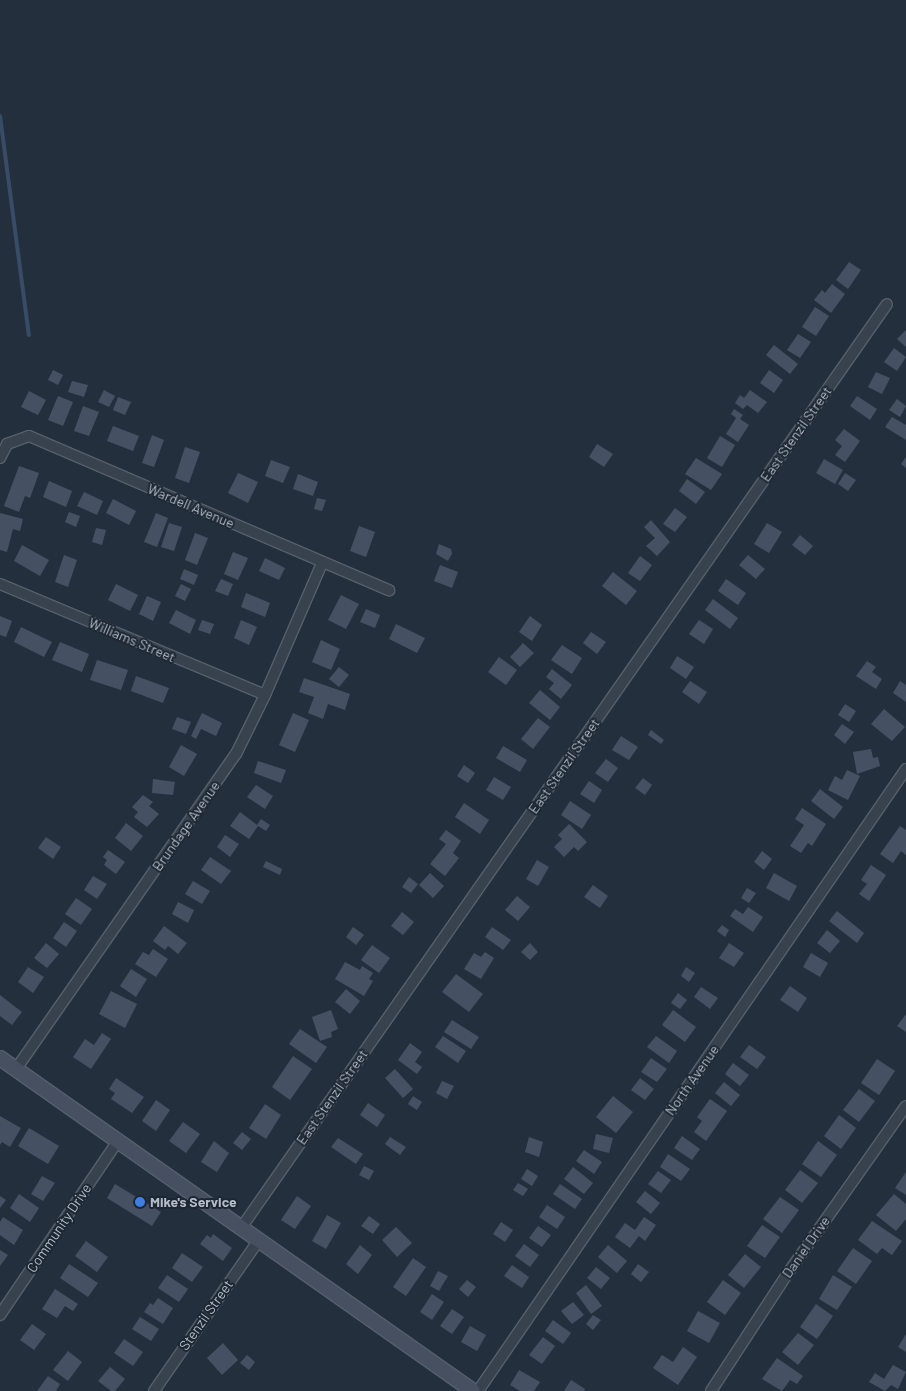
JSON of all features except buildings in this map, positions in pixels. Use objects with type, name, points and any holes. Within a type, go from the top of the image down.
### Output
[{"type":"street","name":"East Stenzil Street","points":[[241,1228],[887,304]]},
{"type":"street","name":"Wardell Avenue","points":[[0,458],[7,444],[29,436],[322,563],[389,590]]},
{"type":"street","name":"Brundage Avenue","points":[[16,1069],[236,754],[265,695],[322,563]]},
{"type":"street","name":"Williams Street","points":[[0,584],[265,695]]},
{"type":"street","name":"North Avenue","points":[[478,1391],[906,770]]},
{"type":"street","points":[[0,1058],[473,1391]]},
{"type":"street","name":"Daniel Drive","points":[[711,1391],[788,1273],[906,1106]]},
{"type":"street","name":"Community Drive","points":[[0,1314],[118,1141]]},
{"type":"street","name":"Stenzil Street","points":[[154,1391],[259,1240]]},
{"type":"waterway","points":[[0,116],[29,335]]},
{"type":"place","name":"Mike's Service","points":[[140,1202]]}]
